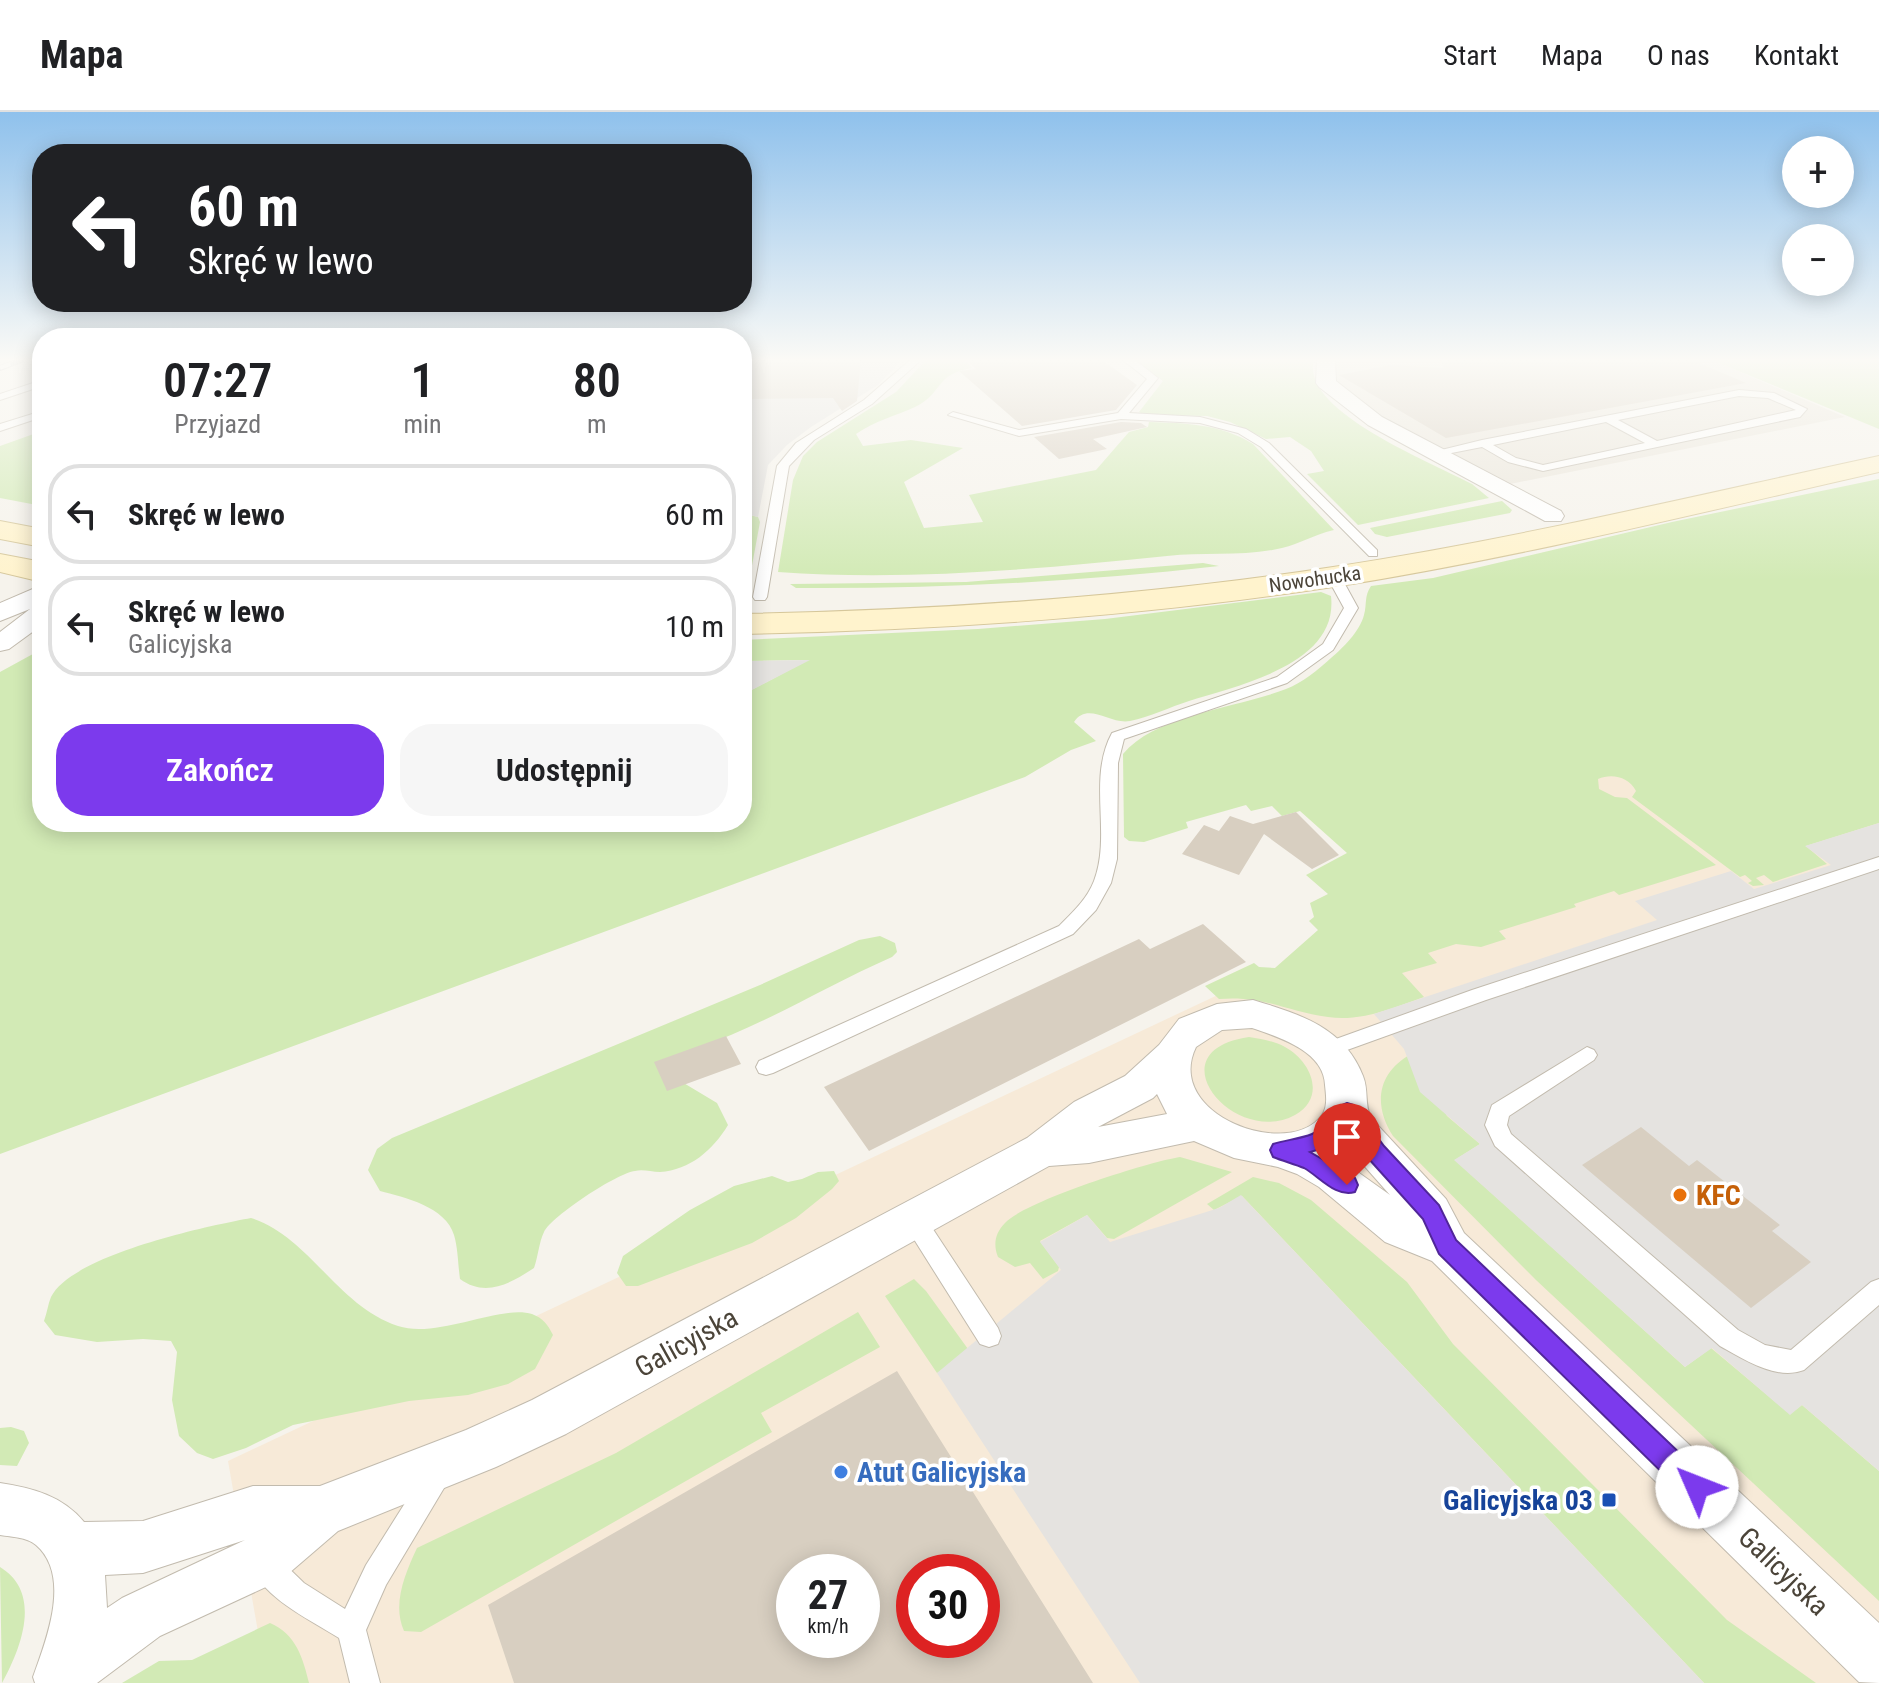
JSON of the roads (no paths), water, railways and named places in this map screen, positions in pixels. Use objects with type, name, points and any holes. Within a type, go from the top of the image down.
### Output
[{"type":"main road","name":"Nowohucka","points":[[752,597],[917,598],[1061,590],[1213,576],[1373,553],[1879,447]]},
{"type":"main road","name":"Nowohucka","points":[[752,624],[1033,611],[1334,577],[1512,543],[1879,464]]},
{"type":"main road","points":[[0,530],[32,536]]},
{"type":"main road","points":[[0,563],[32,570]]},
{"type":"street","points":[[1396,433],[1553,516]]},
{"type":"street","points":[[0,530],[32,528]]},
{"type":"street","points":[[0,613],[32,598]]},
{"type":"street","points":[[0,643],[32,620]]},
{"type":"street","points":[[1253,1014],[1281,1019],[1307,1031],[1329,1049],[1343,1068],[1350,1090],[1347,1111],[1337,1128],[1319,1141],[1281,1150],[1244,1145],[1199,1124],[1184,1108],[1174,1090],[1170,1072],[1172,1055],[1182,1037],[1201,1023],[1226,1015],[1253,1014]]},
{"type":"street","name":"Galicyjska","points":[[60,1678],[141,1617],[262,1561],[320,1512],[549,1417],[1042,1150],[1088,1113],[1139,1087],[1172,1055]]},
{"type":"street","name":"Galicyjska","points":[[1347,1111],[1367,1141],[1431,1212],[1448,1247],[1879,1662]]},
{"type":"street","name":"Galicyjska","points":[[1042,1150],[1089,1146],[1199,1124]]},
{"type":"street","name":"Galicyjska","points":[[1281,1150],[1334,1175],[1400,1229],[1448,1247]]},
{"type":"street","points":[[0,1509],[27,1513],[46,1522],[73,1549],[83,1584],[79,1626],[60,1678]]},
{"type":"street","name":"Galicyjska","points":[[73,1549],[143,1547],[253,1512],[320,1512]]},
{"type":"lane","points":[[752,593],[783,466],[800,445],[818,433]]},
{"type":"lane","points":[[1246,433],[1265,445],[1373,553]]},
{"type":"lane","points":[[1431,454],[1532,433]]},
{"type":"lane","points":[[1635,433],[1657,445]]},
{"type":"lane","points":[[1482,443],[1512,460],[1543,468],[1711,433]]},
{"type":"lane","points":[[766,1067],[1066,930],[1093,901],[1111,861],[1109,762],[1117,736],[1282,680],[1328,647],[1351,608],[1334,577]]},
{"type":"lane","points":[[1329,1049],[1479,995],[1879,863]]},
{"type":"lane","points":[[1587,1055],[1500,1111],[1496,1125],[1503,1140],[1729,1338],[1761,1356],[1795,1362],[1879,1290]]},
{"type":"lane","points":[[913,1218],[989,1336]]},
{"type":"lane","points":[[365,1683],[351,1629],[376,1575],[446,1462]]},
{"type":"lane","points":[[262,1561],[294,1593],[351,1629]]},
{"type":"place","name":"KFC","points":[[1680,1195]]},
{"type":"place","name":"Atut Galicyjska","points":[[841,1472]]},
{"type":"place","name":"Galicyjska 03","points":[[1609,1500]]}]
